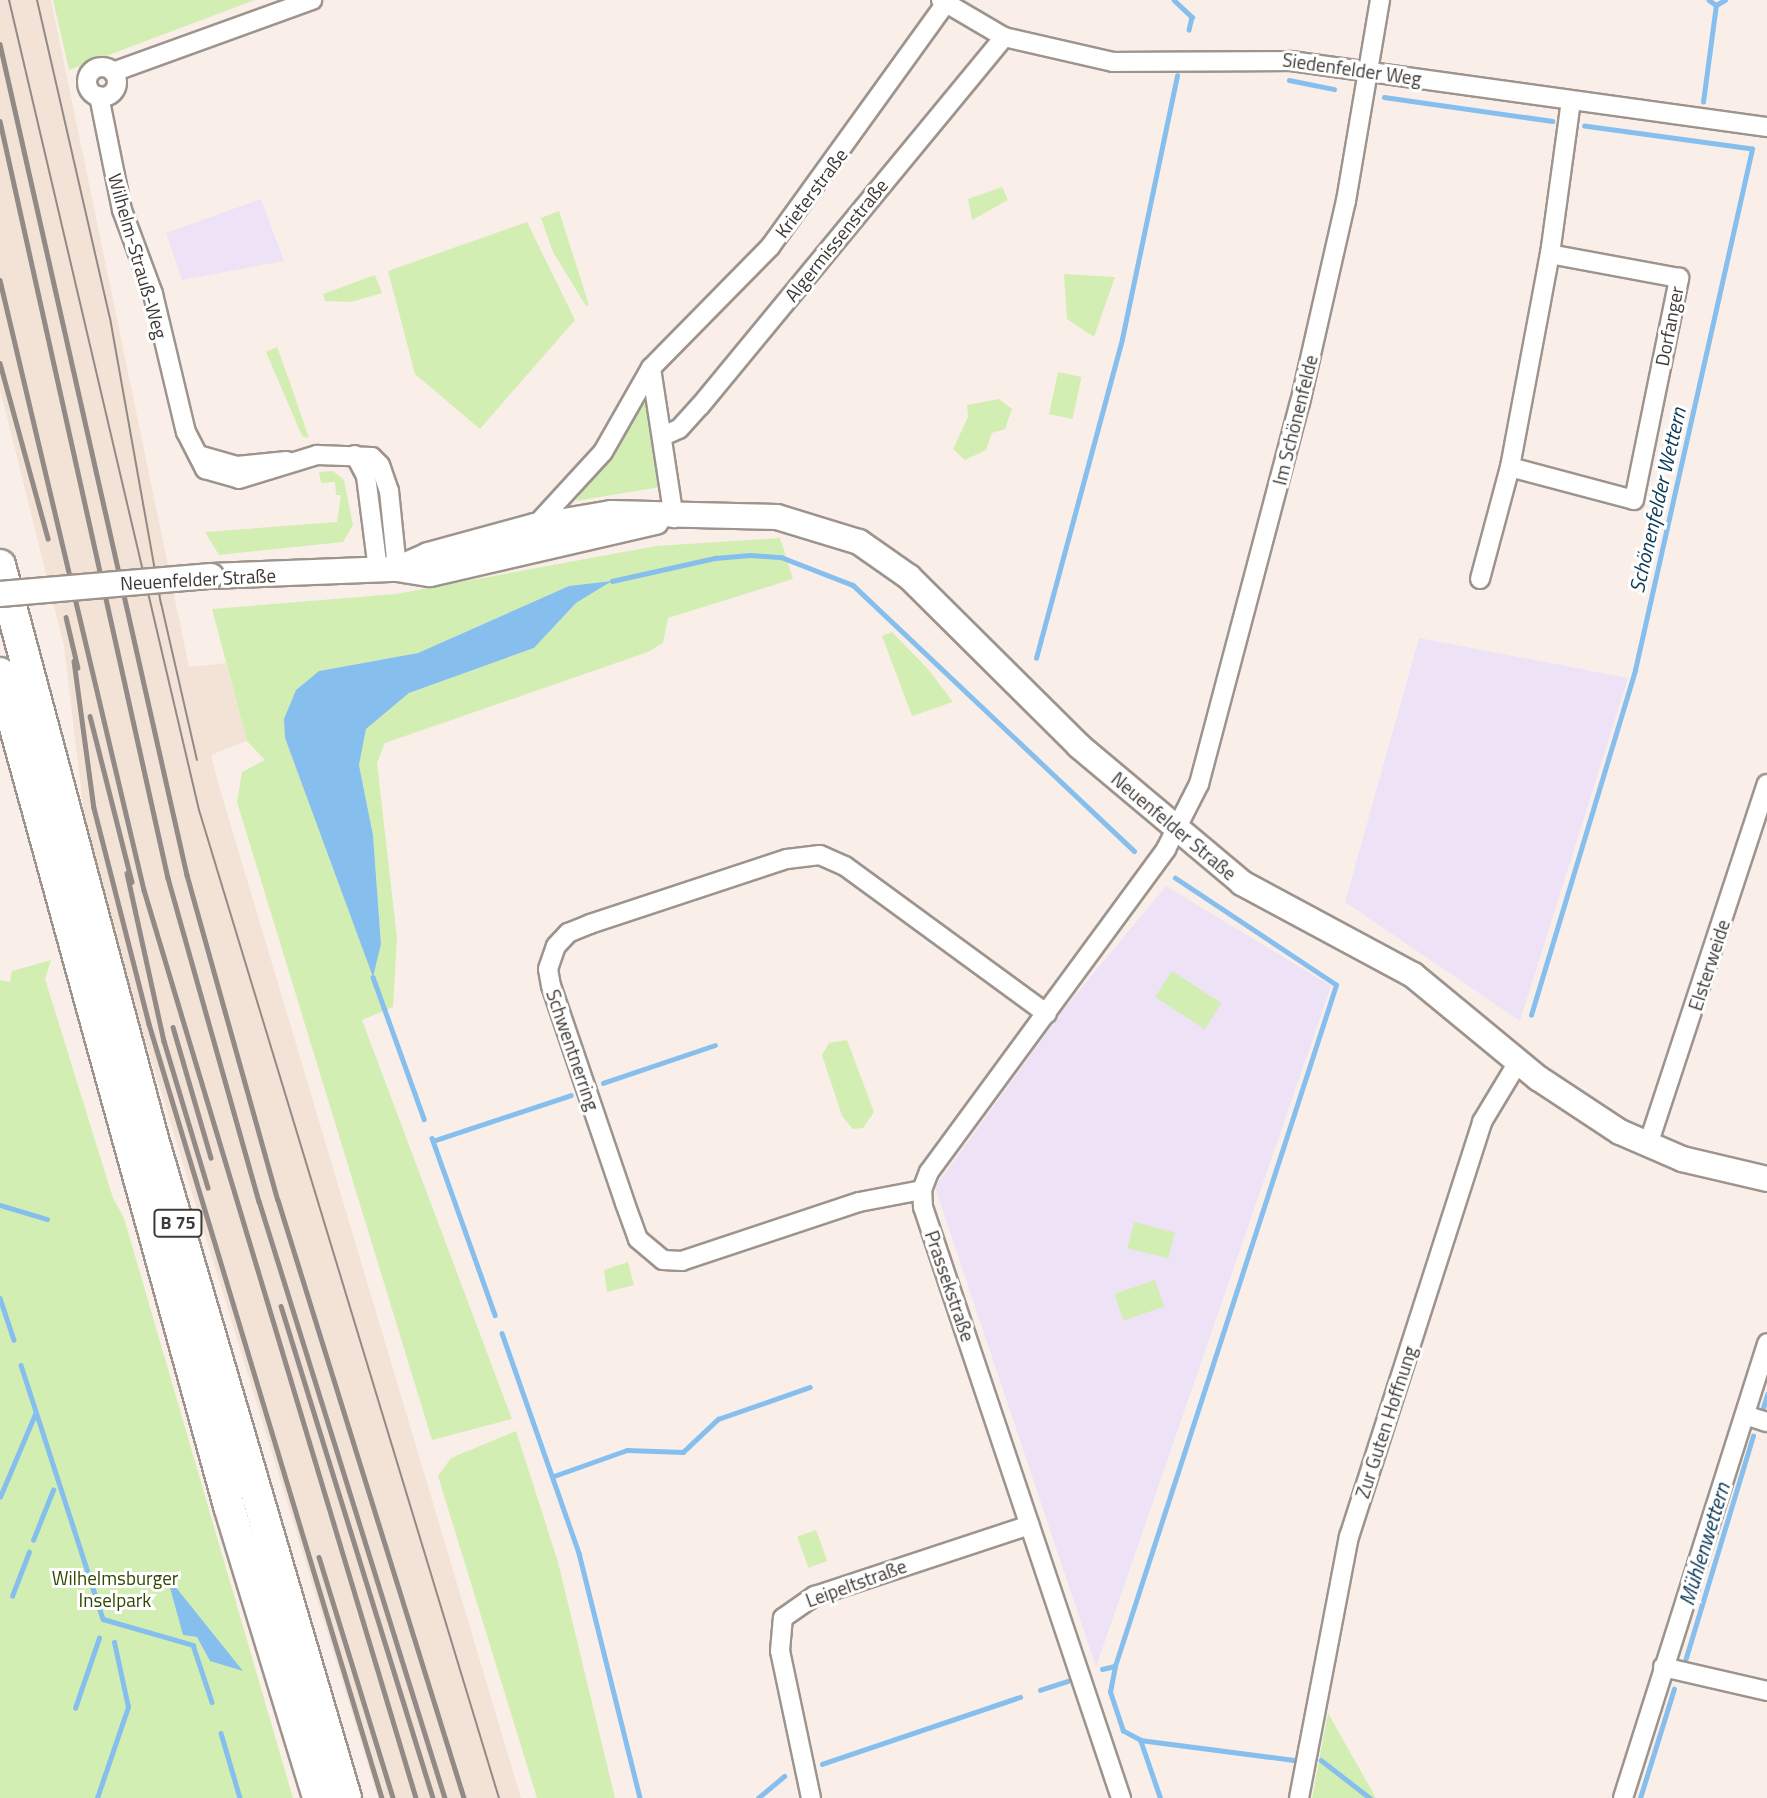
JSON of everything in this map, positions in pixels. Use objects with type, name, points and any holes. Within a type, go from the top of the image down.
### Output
[{"type":"highway","name":"B 75","points":[[0,565],[157,1152],[346,1798]]},
{"type":"highway","name":"B 75","points":[[0,673],[229,1506],[318,1798]]},
{"type":"main road","name":"Neuenfelder Straße","points":[[388,569],[428,555],[535,526],[611,513],[674,517],[777,517],[834,531],[868,547],[909,578],[1079,746],[1177,832],[1242,883],[1413,975],[1518,1062],[1589,1113],[1648,1145],[1703,1166],[1767,1179]]},
{"type":"main road","name":"Neuenfelder Straße","points":[[0,594],[211,576],[388,569],[430,574],[674,517]]},
{"type":"street","name":"Wilhelm-Strauß-Weg","points":[[312,0],[278,6],[113,72],[115,89],[99,96],[122,210],[153,294],[186,432],[198,454],[237,466],[294,461],[332,453],[355,455],[366,476],[388,569]]},
{"type":"street","name":"Im Schönenfelde","points":[[1177,832],[1199,784],[1250,603],[1344,213],[1371,72],[1380,0]]},
{"type":"street","name":"Siedenfelder Weg","points":[[943,2],[1004,37],[1113,62],[1250,57],[1767,127]]},
{"type":"street","name":"Krieterstraße","points":[[535,526],[603,452],[650,368],[770,247],[943,2]]},
{"type":"street","name":"Algermissenstraße","points":[[663,436],[685,423],[1004,37]]},
{"type":"street","points":[[1480,579],[1510,467],[1550,254],[1571,100]]},
{"type":"street","name":"Dorfanger","points":[[1510,467],[1634,500],[1679,278],[1550,254]]},
{"type":"street","points":[[650,368],[674,517]]},
{"type":"street","name":"Elsterweide","points":[[1648,1145],[1765,803],[1767,784]]},
{"type":"street","points":[[922,1190],[929,1172],[1047,1014],[1177,832]]},
{"type":"street","name":"Schwentnerring","points":[[922,1190],[859,1202],[682,1261],[663,1260],[638,1239],[550,981],[551,958],[572,930],[805,854],[845,866],[1047,1014]]},
{"type":"street","name":"Zur Guten Hoffnung","points":[[1298,1798],[1349,1538],[1482,1122],[1518,1062]]},
{"type":"street","name":"Prassekstraße","points":[[922,1190],[923,1207],[1121,1798]]},
{"type":"street","points":[[1623,1798],[1767,1343]]},
{"type":"street","points":[[1745,1415],[1767,1422]]},
{"type":"street","name":"Leipeltstraße","points":[[811,1798],[780,1651],[783,1618],[815,1596],[1030,1525]]},
{"type":"street","points":[[1663,1667],[1767,1690]]},
{"type":"shaded area","points":[[0,0],[51,0],[189,667],[226,663],[247,741],[211,755],[217,779],[521,1798],[378,1798],[143,1033],[86,831],[64,646],[0,389]]},
{"type":"shaded area","points":[[261,199],[284,261],[182,280],[166,233]]},
{"type":"shaded area","points":[[1419,638],[1628,678],[1520,1021],[1345,902]]},
{"type":"shaded area","points":[[1166,886],[1331,986],[1096,1667],[935,1187],[1064,1009]]},
{"type":"green space","points":[[53,0],[255,0],[69,70]]},
{"type":"green space","points":[[1002,187],[1008,200],[972,220],[968,199]]},
{"type":"green space","points":[[559,211],[589,305],[586,306],[553,252],[541,218]]},
{"type":"green space","points":[[527,222],[575,320],[480,429],[415,374],[388,271]]},
{"type":"green space","points":[[1064,274],[1115,277],[1094,337],[1067,319]]},
{"type":"green space","points":[[375,275],[382,293],[351,302],[325,301],[323,294]]},
{"type":"green space","points":[[277,347],[309,438],[302,436],[266,352]]},
{"type":"green space","points":[[1058,372],[1081,377],[1073,419],[1049,414]]},
{"type":"green space","points":[[999,399],[1012,409],[1005,429],[992,433],[986,450],[965,460],[953,449],[968,417],[967,405]]},
{"type":"green space","points":[[648,403],[660,487],[576,501],[634,406]]},
{"type":"green space","points":[[333,471],[344,480],[353,525],[343,542],[219,555],[205,532],[337,522],[341,495],[336,495],[335,482],[321,483],[319,472]]},
{"type":"green space","points":[[780,538],[793,579],[668,618],[663,643],[648,652],[385,743],[377,763],[397,938],[393,1007],[362,1020],[512,1419],[432,1440],[237,802],[242,772],[265,760],[247,741],[212,609],[396,594],[656,546]],"holes":[[[610,582],[576,603],[534,648],[409,693],[366,729],[359,765],[373,835],[381,944],[373,976],[285,738],[296,690],[319,671],[418,653],[569,586]]]},
{"type":"green space","points":[[892,632],[928,669],[953,702],[912,716],[882,636]]},
{"type":"green space","name":"Wilhelmsburger Inselpark","points":[[51,960],[45,979],[113,1198],[124,1218],[293,1798],[0,1798],[0,980],[10,982],[12,971]]},
{"type":"green space","points":[[1172,971],[1221,1003],[1205,1029],[1155,997]]},
{"type":"green space","points":[[847,1040],[874,1112],[863,1128],[853,1129],[842,1116],[822,1055],[829,1043]]},
{"type":"green space","points":[[1134,1222],[1175,1232],[1168,1258],[1127,1248]]},
{"type":"green space","points":[[628,1262],[634,1285],[607,1292],[604,1270]]},
{"type":"green space","points":[[1155,1280],[1164,1306],[1123,1320],[1114,1294]]},
{"type":"green space","points":[[516,1431],[558,1562],[615,1798],[537,1798],[438,1476],[451,1458]]},
{"type":"green space","points":[[816,1530],[827,1561],[808,1568],[797,1537]]},
{"type":"green space","points":[[1328,1713],[1376,1798],[1312,1798]]},
{"type":"water","points":[[612,581],[576,603],[534,648],[409,693],[366,729],[359,765],[373,835],[381,944],[373,977],[285,738],[284,719],[296,690],[319,671],[418,653],[569,586]]},
{"type":"water","points":[[169,1584],[174,1585],[243,1671],[210,1661],[197,1637],[183,1635]]},
{"type":"waterway","name":"Schönenfelder Wettern","points":[[1174,0],[1192,17],[1189,30]]},
{"type":"waterway","name":"Schönenfelder Wettern","points":[[1709,0],[1716,5],[1725,0]]},
{"type":"waterway","points":[[1703,102],[1716,5]]},
{"type":"waterway","points":[[1036,658],[1122,339],[1177,76]]},
{"type":"waterway","name":"Schönenfelder Wettern","points":[[1289,80],[1334,89]]},
{"type":"waterway","name":"Schönenfelder Wettern","points":[[1384,97],[1552,121]]},
{"type":"waterway","name":"Schönenfelder Wettern","points":[[1531,1015],[1635,670],[1752,149],[1585,126]]},
{"type":"waterway","points":[[612,581],[715,558],[750,555],[781,557],[853,585],[1134,851]]},
{"type":"waterway","points":[[1160,1798],[1140,1740],[1123,1731],[1110,1692],[1115,1666],[1336,985],[1175,878]]},
{"type":"waterway","points":[[373,977],[424,1119]]},
{"type":"waterway","points":[[603,1083],[715,1045]]},
{"type":"waterway","points":[[433,1141],[571,1095]]},
{"type":"waterway","points":[[432,1138],[495,1315]]},
{"type":"waterway","points":[[0,1205],[47,1219]]},
{"type":"waterway","points":[[0,1298],[14,1340]]},
{"type":"waterway","points":[[502,1333],[579,1553],[640,1798]]},
{"type":"waterway","points":[[21,1365],[103,1619],[193,1645],[212,1702]]},
{"type":"waterway","points":[[554,1476],[627,1450],[683,1452],[718,1419],[810,1387]]},
{"type":"waterway","name":"Mühlenwettern","points":[[1763,1408],[1767,1395]]},
{"type":"waterway","points":[[0,1497],[35,1414]]},
{"type":"waterway","name":"Mühlenwettern","points":[[1685,1661],[1753,1436]]},
{"type":"waterway","points":[[33,1540],[53,1490]]},
{"type":"waterway","points":[[12,1596],[29,1552]]},
{"type":"waterway","points":[[75,1708],[99,1638]]},
{"type":"waterway","points":[[97,1798],[128,1707],[114,1642]]},
{"type":"waterway","points":[[1102,1669],[1115,1666]]},
{"type":"waterway","points":[[1040,1690],[1068,1681]]},
{"type":"waterway","name":"Mühlenwettern","points":[[1640,1798],[1674,1689]]},
{"type":"waterway","points":[[822,1764],[1020,1697]]},
{"type":"waterway","points":[[221,1733],[240,1798]]},
{"type":"waterway","points":[[1140,1740],[1294,1760]]},
{"type":"waterway","points":[[1321,1760],[1370,1798]]},
{"type":"waterway","points":[[758,1798],[784,1776]]},
{"type":"tram line","points":[[9,0],[199,810],[499,1798]]},
{"type":"tram line","points":[[37,0],[110,318],[161,603],[197,760]]},
{"type":"railway","points":[[0,44],[187,875],[278,1200],[464,1798]]},
{"type":"railway","points":[[0,121],[168,878],[259,1201],[445,1798]]},
{"type":"railway","points":[[0,280],[144,890],[416,1798]]},
{"type":"railway","points":[[0,363],[48,539]]},
{"type":"railway","points":[[66,617],[78,668]]},
{"type":"railway","points":[[74,661],[94,808],[149,1024],[382,1798]]},
{"type":"railway","points":[[90,716],[132,882]]},
{"type":"railway","points":[[127,873],[164,1041],[208,1188]]},
{"type":"railway","points":[[173,1027],[211,1158]]},
{"type":"railway","points":[[281,1306],[433,1798]]},
{"type":"railway","points":[[319,1557],[393,1798]]}]
